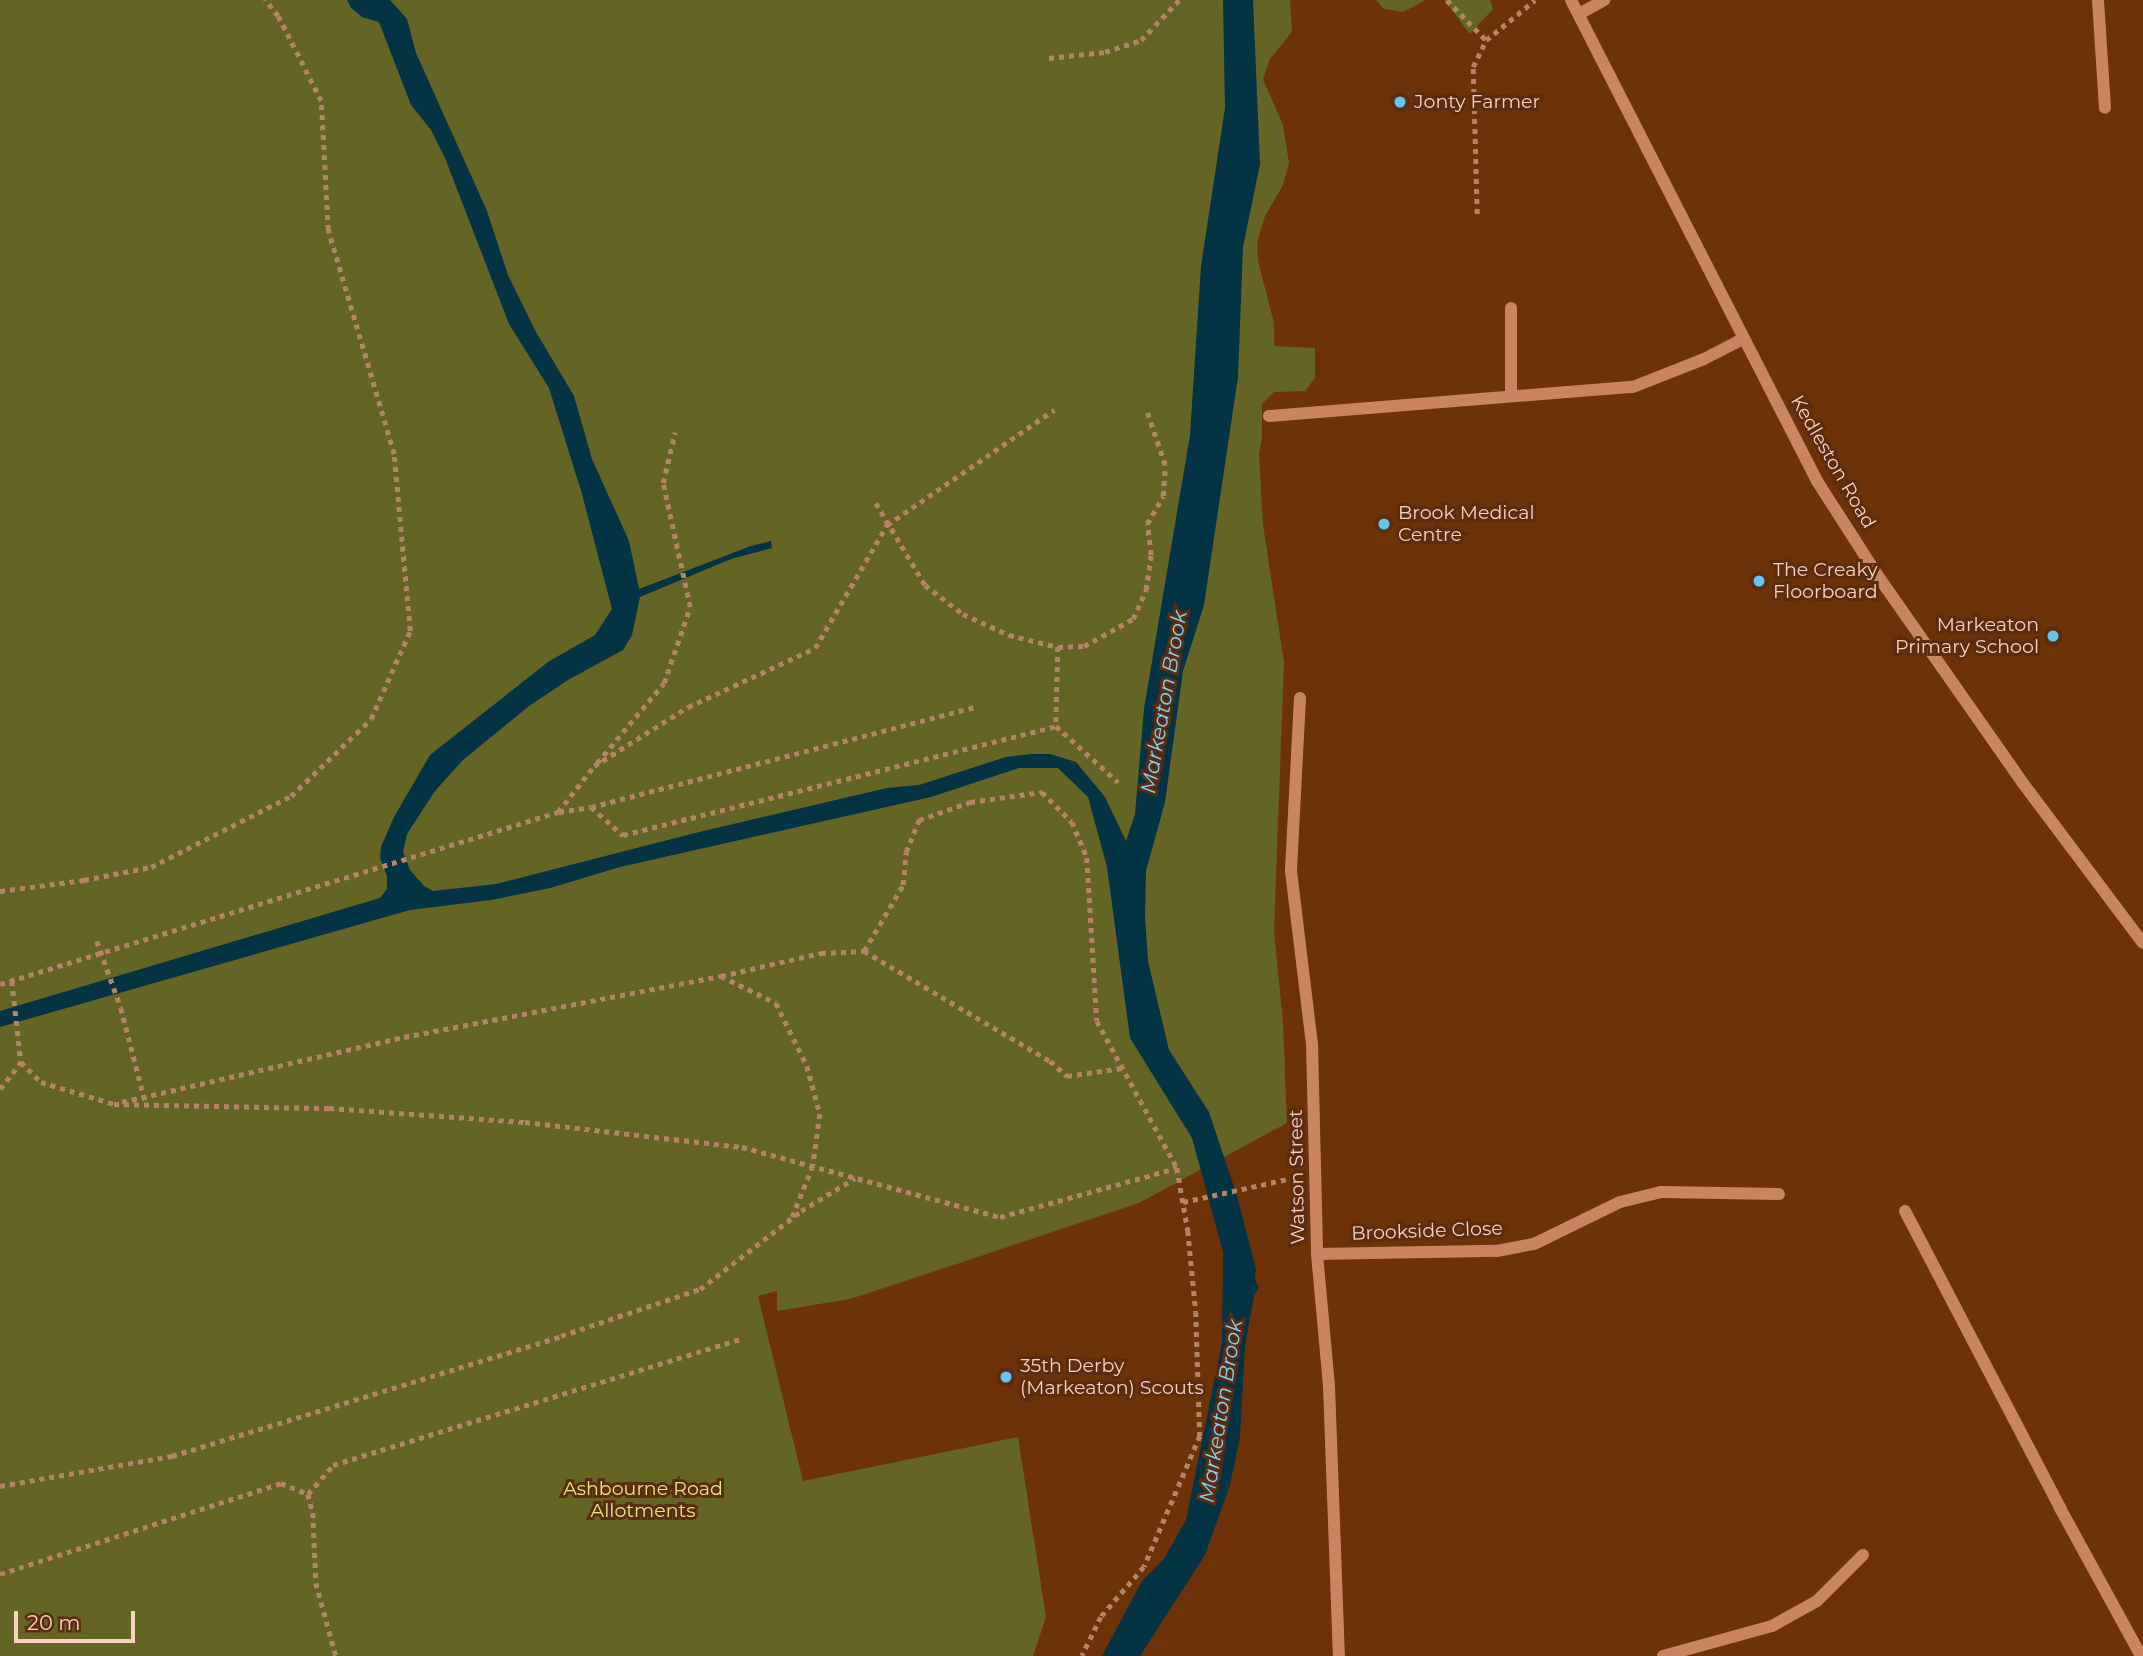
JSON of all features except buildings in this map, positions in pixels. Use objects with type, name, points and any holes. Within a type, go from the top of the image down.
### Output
[{"type":"street","name":"Kedleston Road","points":[[1571,0],[1817,481],[1880,579],[2022,782],[2143,943]]},
{"type":"street","points":[[1580,14],[1604,0]]},
{"type":"street","points":[[2098,0],[2105,108]]},
{"type":"street","points":[[1511,308],[1511,396]]},
{"type":"street","points":[[1269,416],[1633,387],[1704,359],[1743,339]]},
{"type":"street","name":"Watson Street","points":[[1300,698],[1291,872],[1312,1044],[1317,1254],[1329,1386],[1339,1656]]},
{"type":"street","name":"Brookside Close","points":[[1317,1254],[1497,1251],[1534,1244],[1620,1202],[1661,1192],[1779,1194]]},
{"type":"street","points":[[1905,1211],[2141,1656]]},
{"type":"street","points":[[1663,1656],[1772,1626],[1817,1601],[1863,1555]]},
{"type":"path","points":[[0,891],[84,880],[152,867],[291,796],[371,719],[410,631],[394,454],[328,230],[321,101],[278,16],[265,0]]},
{"type":"path","points":[[1049,58],[1104,52],[1141,40],[1179,0]]},
{"type":"path","points":[[1447,0],[1486,40]]},
{"type":"path","points":[[1477,214],[1473,67],[1486,40],[1535,0]]},
{"type":"path","points":[[594,766],[688,707],[815,648],[887,524],[1054,410]]},
{"type":"path","points":[[876,503],[925,585],[963,614],[1009,635],[1058,647],[1083,646],[1133,619],[1146,590],[1151,555],[1147,523],[1163,496],[1166,465],[1147,412]]},
{"type":"path","points":[[558,813],[664,683],[690,607],[663,482],[675,432]]},
{"type":"path","points":[[1058,647],[1056,726],[1118,782]]},
{"type":"path","points":[[0,984],[558,813],[591,807],[976,707]]},
{"type":"path","points":[[591,807],[623,835],[1056,726]]},
{"type":"path","points":[[864,951],[903,885],[906,852],[919,820],[970,802],[1042,792],[1072,822],[1087,858],[1097,1021],[1177,1168],[1196,1312],[1200,1436],[1144,1567],[1101,1617],[1082,1656]]},
{"type":"path","points":[[97,941],[121,1008],[146,1105]]},
{"type":"path","points":[[114,1104],[404,1037],[666,984],[720,976],[821,953],[864,951],[1050,1061],[1067,1076],[1122,1068]]},
{"type":"path","points":[[720,976],[776,1003],[807,1066],[820,1114],[813,1166],[792,1218]]},
{"type":"path","points":[[12,981],[21,1062],[41,1083],[114,1104],[329,1108],[525,1122],[742,1147],[1000,1217],[1177,1168]]},
{"type":"path","points":[[0,1089],[21,1062]]},
{"type":"path","points":[[1183,1202],[1317,1173]]},
{"type":"path","points":[[0,1486],[172,1456],[561,1336],[700,1289],[792,1218],[856,1178]]},
{"type":"path","points":[[308,1494],[333,1465],[739,1339]]},
{"type":"path","points":[[0,1574],[281,1483],[308,1494]]},
{"type":"path","points":[[308,1494],[313,1513],[316,1583],[336,1656]]},
{"type":"green space","name":"Ashbourne Road Allotments","points":[[0,0],[1290,0],[1292,32],[1270,59],[1263,79],[1283,125],[1289,163],[1283,185],[1265,216],[1257,243],[1258,261],[1274,323],[1274,346],[1315,348],[1315,378],[1305,391],[1274,392],[1262,404],[1259,454],[1263,525],[1284,662],[1274,931],[1283,1022],[1287,1123],[1139,1203],[850,1299],[777,1311],[777,1291],[758,1296],[803,1481],[1018,1437],[1046,1617],[1033,1656],[0,1656]]},
{"type":"green space","points":[[1376,0],[1424,1],[1403,12],[1384,9]]},
{"type":"green space","points":[[1444,0],[1490,0],[1493,9],[1470,34]]},
{"type":"water","name":"Markeaton Brook","points":[[347,0],[390,0],[407,19],[416,53],[487,211],[508,275],[536,332],[574,396],[592,459],[629,541],[639,589],[751,546],[771,541],[772,548],[731,559],[640,597],[632,635],[623,650],[568,680],[529,706],[463,760],[435,791],[407,834],[403,852],[410,870],[424,886],[433,891],[496,884],[887,788],[919,785],[1006,757],[1031,754],[1050,754],[1076,762],[1105,797],[1126,841],[1135,814],[1144,709],[1190,435],[1201,266],[1225,108],[1223,0],[1253,0],[1260,164],[1243,247],[1238,377],[1204,605],[1183,671],[1165,802],[1146,871],[1145,917],[1148,961],[1169,1050],[1209,1112],[1237,1196],[1259,1287],[1254,1296],[1245,1346],[1240,1437],[1230,1485],[1205,1555],[1140,1656],[1102,1656],[1142,1581],[1164,1559],[1186,1520],[1222,1343],[1223,1252],[1192,1138],[1130,1038],[1107,867],[1088,797],[1058,768],[1019,768],[931,797],[620,867],[550,888],[491,900],[410,910],[0,1027],[0,1011],[380,898],[387,889],[387,876],[380,858],[381,847],[394,817],[430,755],[548,662],[595,635],[612,609],[582,494],[549,388],[509,324],[445,158],[431,130],[411,105],[379,22],[362,17],[351,8]]},
{"type":"place","name":"Jonty Farmer","points":[[1400,102]]},
{"type":"place","name":"Brook Medical Centre","points":[[1384,524]]},
{"type":"place","name":"The Creaky Floorboard","points":[[1759,581]]},
{"type":"place","name":"Markeaton Primary School","points":[[2053,636]]},
{"type":"place","name":"35th Derby (Markeaton) Scouts","points":[[1006,1377]]}]
